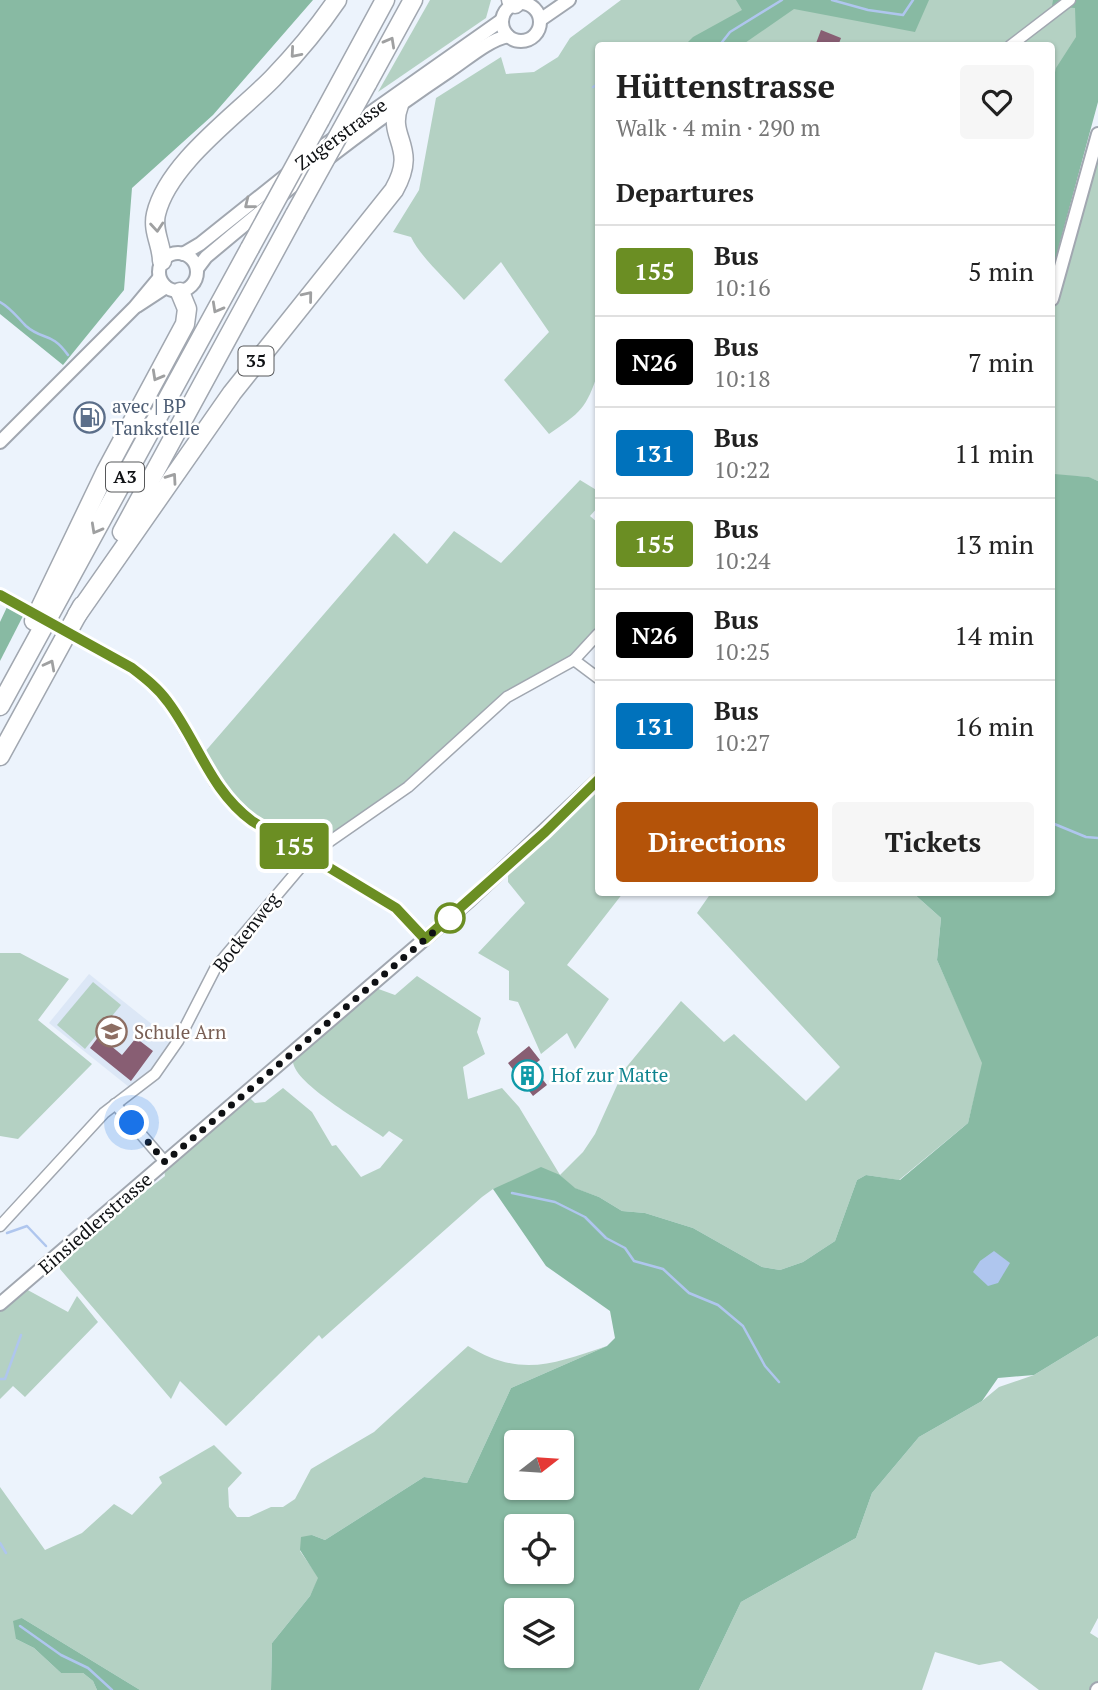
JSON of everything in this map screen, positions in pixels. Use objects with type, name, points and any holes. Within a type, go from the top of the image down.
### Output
[{"type":"highway","points":[[0,694],[106,471],[185,324],[187,309],[167,280],[155,218],[161,202],[178,172],[193,153],[289,61],[337,0]]},
{"type":"highway","name":"A3","points":[[0,706],[385,0]]},
{"type":"highway","name":"A3","points":[[0,756],[413,0]]},
{"type":"highway","name":"35","points":[[77,615],[232,393],[394,190],[405,159],[404,147],[395,126],[399,105]]},
{"type":"main road","name":"Zugerstrasse","points":[[167,280],[171,254],[183,254],[200,244],[318,149],[502,20],[508,8],[520,3],[547,0]]},
{"type":"main road","name":"Zugerstrasse","points":[[0,442],[134,308],[142,295],[167,280],[191,286],[197,269],[206,257],[337,150],[485,47],[508,36],[519,41],[530,39],[538,32],[540,20],[569,0]]},
{"type":"main road","points":[[520,3],[540,20]]},
{"type":"main road","points":[[502,20],[508,36]]},
{"type":"main road","points":[[1055,288],[1097,138]]},
{"type":"main road","points":[[183,254],[192,259],[197,269]]},
{"type":"main road","name":"Einsiedlerstrasse","points":[[0,1304],[425,939],[545,832],[595,783]]},
{"type":"street","points":[[1015,42],[1070,0]]},
{"type":"street","points":[[0,595],[132,668],[157,689],[178,718],[205,767],[233,806],[252,821],[396,908],[425,939]]},
{"type":"street","name":"Bockenweg","points":[[0,1226],[69,1149],[115,1104],[155,1074],[164,1063],[216,967],[311,856],[408,787],[507,697],[574,660],[595,637]]},
{"type":"street","points":[[574,660],[595,676]]},
{"type":"street","points":[[115,1104],[165,1162]]},
{"type":"shaded area","name":"Schule Arn","points":[[89,974],[173,1041],[156,1066],[129,1087],[49,1023]]},
{"type":"green space","points":[[0,0],[313,0],[213,115],[132,188],[124,290],[63,365],[0,314]]},
{"type":"green space","points":[[430,0],[491,0],[486,18],[378,92]]},
{"type":"green space","points":[[621,0],[1098,0],[1055,254],[1055,42],[595,42],[595,380],[581,409],[549,434],[504,380],[549,332],[501,262],[464,300],[428,261],[411,237],[393,232],[419,190],[436,98],[501,57],[506,74],[534,72],[558,57],[570,38]]},
{"type":"green space","points":[[736,0],[929,0],[915,32],[794,9],[746,42],[688,42],[742,10]]},
{"type":"green space","points":[[1053,0],[1098,0],[1098,102],[1055,261],[1055,72],[1076,37],[1075,8],[1052,6]]},
{"type":"green space","points":[[1098,134],[1098,481],[1088,477],[1055,475],[1055,302]]},
{"type":"green space","points":[[1055,474],[1089,477],[1098,481],[1098,1336],[1034,1375],[998,1378],[982,1401],[919,1437],[872,1493],[856,1538],[741,1602],[699,1690],[271,1690],[272,1643],[310,1596],[318,1578],[300,1550],[301,1537],[312,1535],[325,1540],[424,1477],[467,1483],[511,1388],[607,1346],[615,1338],[610,1311],[546,1266],[493,1189],[541,1167],[560,1175],[575,1188],[599,1197],[622,1211],[645,1213],[693,1228],[762,1267],[780,1270],[803,1262],[835,1241],[857,1180],[866,1175],[900,1180],[968,1123],[982,1063],[937,960],[941,918],[916,896],[1055,896]]},
{"type":"green space","points":[[580,480],[595,489],[595,510],[590,516],[595,520],[595,631],[570,657],[508,693],[475,719],[410,782],[314,848],[284,834],[248,808],[230,790],[203,754],[394,533],[427,564],[454,531],[501,563]]},
{"type":"green space","points":[[7,607],[23,616],[0,661],[0,622]]},
{"type":"green space","points":[[595,789],[595,896],[621,896],[567,965],[609,999],[575,1049],[567,1033],[541,1054],[518,1002],[509,1000],[509,971],[478,953],[525,903],[508,882],[508,871]]},
{"type":"green space","points":[[709,896],[916,896],[941,918],[937,960],[983,1063],[968,1123],[899,1180],[866,1175],[857,1180],[835,1241],[803,1262],[780,1270],[762,1267],[693,1228],[645,1213],[622,1211],[599,1197],[574,1188],[560,1175],[583,1152],[595,1134],[624,1070],[681,1001],[724,1042],[734,1034],[806,1101],[840,1067],[697,913]]},
{"type":"green space","points":[[0,953],[20,953],[69,979],[38,1020],[92,1064],[18,1139],[0,1136]]},
{"type":"green space","points":[[417,976],[481,1018],[477,1032],[485,1054],[463,1067],[468,1099],[502,1088],[519,1107],[560,1175],[493,1189],[482,1197],[322,1339],[319,1335],[226,1426],[180,1381],[171,1399],[60,1269],[60,1261],[127,1202],[137,1198],[165,1176],[164,1170],[248,1096],[255,1103],[265,1102],[283,1088],[312,1112],[332,1146],[336,1145],[361,1177],[380,1168],[403,1140],[389,1131],[383,1137],[317,1092],[297,1071],[293,1062],[373,987],[395,995]]},
{"type":"green space","points":[[93,982],[121,1005],[85,1049],[57,1025]]},
{"type":"green space","points":[[24,1288],[68,1312],[77,1296],[98,1322],[25,1397],[13,1386],[0,1399],[0,1307]]},
{"type":"green space","points":[[1098,1336],[1098,1618],[1090,1633],[1098,1638],[1098,1683],[1091,1690],[1039,1690],[1001,1661],[979,1665],[935,1652],[922,1690],[699,1690],[741,1602],[856,1538],[872,1493],[919,1437],[982,1401],[999,1387],[1034,1375]]},
{"type":"green space","points":[[468,1346],[504,1362],[537,1365],[607,1346],[511,1388],[467,1483],[424,1477],[325,1540],[312,1535],[300,1551],[319,1578],[310,1596],[272,1643],[271,1690],[140,1690],[22,1618],[16,1639],[34,1648],[61,1673],[83,1673],[93,1681],[97,1690],[0,1690],[0,1487],[45,1550],[82,1533],[114,1504],[132,1515],[162,1483],[159,1477],[214,1445],[242,1473],[228,1488],[229,1507],[237,1517],[249,1517],[271,1507],[283,1507],[295,1499],[311,1469],[374,1432]]},
{"type":"green space","points":[[22,1618],[140,1690],[97,1690],[93,1681],[83,1673],[61,1673],[34,1648],[16,1639],[13,1621]]},
{"type":"water","points":[[994,1251],[1010,1263],[998,1283],[988,1286],[973,1272],[980,1261]]},
{"type":"building","points":[[821,30],[841,38],[840,42],[816,42]]},
{"type":"building","points":[[99,1036],[122,1055],[136,1038],[153,1051],[131,1081],[90,1048]]},
{"type":"building","name":"Hof zur Matte","points":[[529,1046],[540,1060],[532,1066],[547,1085],[533,1096],[508,1063]]},
{"type":"waterway","points":[[722,42],[730,32],[782,0]]},
{"type":"waterway","points":[[832,0],[868,10],[903,15],[913,0]]},
{"type":"waterway","points":[[0,302],[26,326],[57,342],[68,355]]},
{"type":"waterway","points":[[1055,824],[1086,837],[1098,838]]},
{"type":"waterway","points":[[512,1193],[555,1202],[585,1217],[606,1238],[625,1248],[634,1261],[663,1269],[689,1293],[718,1305],[743,1326],[765,1366],[779,1382]]},
{"type":"waterway","points":[[7,1233],[27,1226],[46,1246]]},
{"type":"waterway","points":[[0,1379],[5,1379],[21,1335]]},
{"type":"waterway","points":[[0,1543],[6,1553]]},
{"type":"waterway","points":[[20,1626],[61,1655],[88,1668],[112,1690]]},
{"type":"bus line","name":"155","points":[[0,595],[132,668],[147,679],[169,702],[200,759],[233,806],[252,821],[396,908],[425,939],[545,832],[595,783]]},
{"type":"place","name":"avec | BP Tankstelle","points":[[89,417]]},
{"type":"place","name":"Schule Arn","points":[[111,1032]]},
{"type":"place","name":"Hof zur Matte","points":[[528,1075]]},
{"type":"route","points":[[132,1123],[165,1162],[407,952],[450,918]]}]
